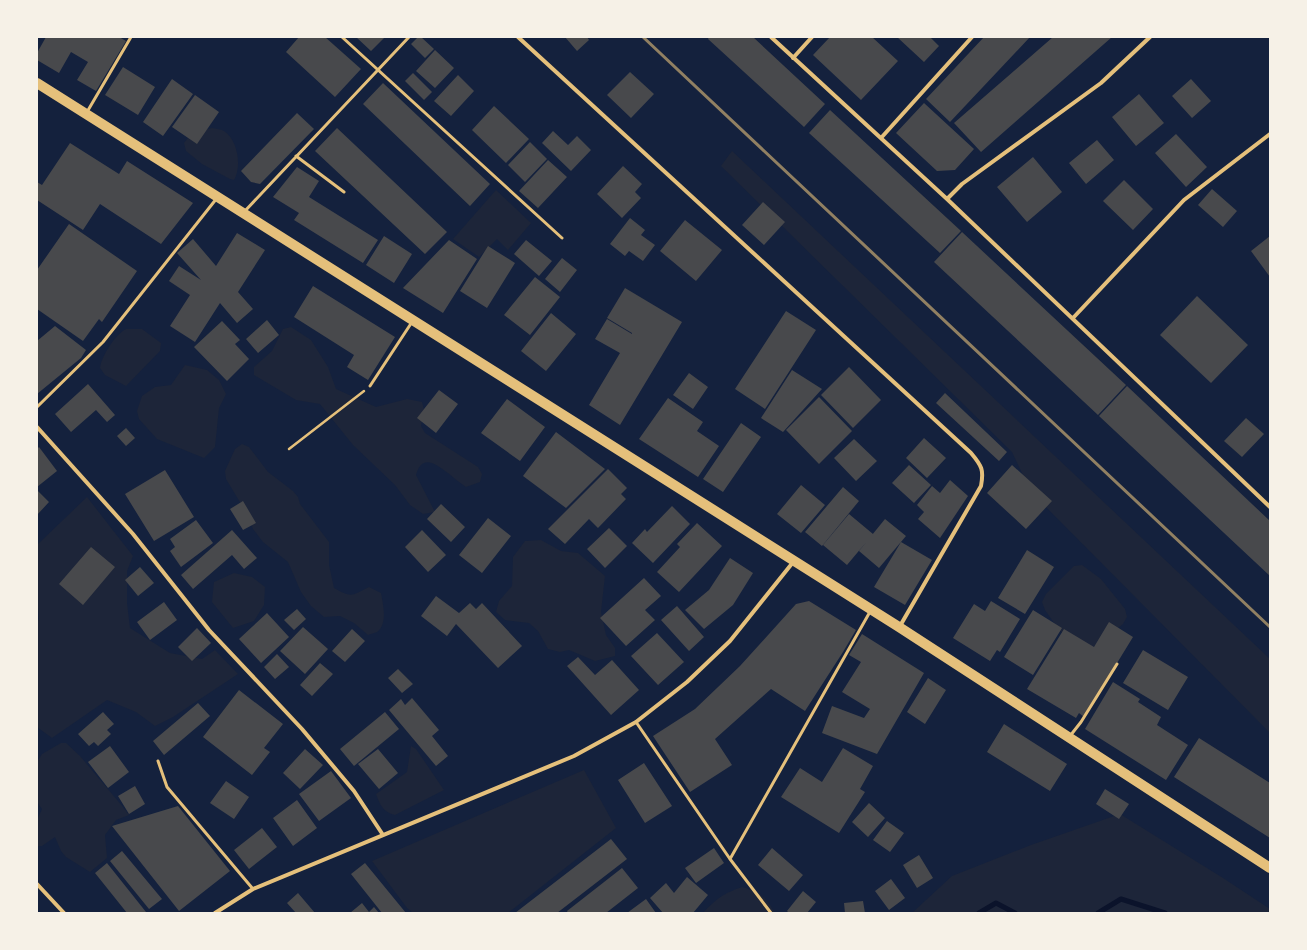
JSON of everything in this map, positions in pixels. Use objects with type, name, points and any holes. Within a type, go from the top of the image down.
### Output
[{"type":"main road","points":[[37,83],[872,609],[1270,868]]},
{"type":"street","points":[[518,37],[971,453],[980,463],[983,474],[980,486],[899,627]]},
{"type":"street","points":[[771,37],[947,199],[1270,507]]},
{"type":"street","points":[[793,58],[812,37]]},
{"type":"street","points":[[881,138],[972,37]]},
{"type":"street","points":[[947,199],[962,184],[1101,83],[1150,37]]},
{"type":"street","points":[[1072,318],[1184,200],[1270,134]]},
{"type":"street","points":[[37,427],[133,534],[209,630],[302,729],[354,791],[383,835]]},
{"type":"street","points":[[215,913],[253,889],[574,756],[636,722],[687,682],[730,641],[794,560]]},
{"type":"street","points":[[37,884],[64,913]]},
{"type":"lane","points":[[86,114],[131,37]]},
{"type":"lane","points":[[342,37],[562,238]]},
{"type":"lane","points":[[243,213],[409,37]]},
{"type":"lane","points":[[296,156],[344,192]]},
{"type":"lane","points":[[37,406],[103,342],[218,197]]},
{"type":"lane","points":[[370,386],[413,320]]},
{"type":"lane","points":[[730,859],[872,609]]},
{"type":"lane","points":[[1069,737],[1081,722],[1117,664]]},
{"type":"lane","points":[[636,722],[730,859],[771,913]]},
{"type":"lane","points":[[158,761],[167,787],[253,889]]},
{"type":"path","points":[[289,449],[370,386]]},
{"type":"shaded area","points":[[212,128],[224,131],[233,141],[238,161],[238,168],[234,180],[202,164],[186,151],[184,143],[190,136],[199,131]]},
{"type":"shaded area","points":[[732,151],[1270,659],[1270,733],[1031,492],[1012,452],[721,166]]},
{"type":"shaded area","points":[[496,190],[531,223],[508,250],[497,239],[479,257],[453,239]]},
{"type":"shaded area","points":[[291,327],[311,340],[328,367],[336,389],[376,407],[407,399],[422,402],[424,410],[421,426],[425,433],[478,467],[482,474],[480,482],[466,487],[439,466],[426,462],[422,464],[416,475],[435,512],[423,514],[410,505],[395,485],[353,445],[320,404],[296,400],[254,375],[254,367],[272,351],[283,329]]},
{"type":"shaded area","points":[[126,329],[142,329],[161,343],[160,351],[126,386],[105,375],[100,368],[103,357],[110,346]]},
{"type":"shaded area","points":[[185,365],[207,370],[219,380],[226,394],[219,408],[215,447],[204,458],[157,439],[139,419],[137,411],[142,396],[155,387],[171,385]]},
{"type":"shaded area","points":[[242,444],[249,447],[268,472],[293,491],[298,497],[300,504],[329,542],[329,565],[334,588],[352,595],[369,587],[381,593],[384,608],[384,619],[383,624],[377,632],[368,635],[354,623],[340,616],[324,617],[311,606],[301,592],[288,562],[263,542],[253,529],[247,514],[226,479],[225,471],[235,449]]},
{"type":"shaded area","points":[[87,497],[133,556],[127,571],[127,603],[130,628],[170,653],[202,659],[215,650],[238,674],[173,717],[155,726],[136,712],[107,700],[52,738],[37,727],[37,622],[39,619],[37,598],[37,545]]},
{"type":"shaded area","points":[[541,540],[561,551],[578,553],[605,576],[601,612],[606,635],[615,648],[615,656],[595,661],[569,650],[560,652],[548,649],[538,631],[529,623],[505,620],[496,612],[499,601],[512,586],[513,557],[525,541]]},
{"type":"shaded area","points":[[1082,565],[1101,579],[1125,609],[1127,617],[1123,624],[1094,647],[1078,645],[1059,630],[1045,610],[1042,602],[1046,594],[1074,566]]},
{"type":"shaded area","points":[[234,573],[252,577],[265,587],[264,605],[254,621],[233,628],[212,602],[214,582]]},
{"type":"shaded area","points":[[61,743],[66,743],[80,756],[129,815],[116,820],[105,835],[107,858],[90,872],[66,857],[61,851],[55,837],[42,846],[37,846],[37,820],[42,809],[37,802],[37,762],[42,754]]},
{"type":"shaded area","points":[[411,746],[416,749],[444,790],[395,815],[391,814],[382,808],[376,794],[407,772]]},
{"type":"shaded area","points":[[584,770],[616,828],[508,913],[413,913],[407,908],[372,861]]},
{"type":"shaded area","points":[[1120,814],[1270,909],[1270,913],[912,913],[952,876],[1031,845]]},
{"type":"shaded area","points":[[742,887],[762,896],[775,913],[703,913],[721,897]]},
{"type":"building","points":[[46,37],[119,37],[126,41],[96,91],[77,80],[88,62],[71,52],[59,73],[37,60],[37,53]]},
{"type":"building","points":[[299,37],[325,37],[361,69],[335,97],[286,52]]},
{"type":"building","points":[[356,37],[385,37],[371,51]]},
{"type":"building","points":[[418,37],[421,37],[434,49],[425,58],[411,44]]},
{"type":"building","points":[[565,37],[587,37],[589,40],[577,51]]},
{"type":"building","points":[[709,37],[753,37],[825,104],[804,127],[708,39]]},
{"type":"building","points":[[830,37],[872,37],[898,61],[861,100],[813,55]]},
{"type":"building","points":[[897,37],[930,37],[939,46],[924,62]]},
{"type":"building","points":[[984,37],[1030,37],[950,122],[926,99]]},
{"type":"building","points":[[1053,37],[1112,37],[981,152],[954,123]]},
{"type":"building","points":[[435,50],[454,68],[435,88],[416,71]]},
{"type":"building","points":[[123,67],[155,87],[138,115],[105,95]]},
{"type":"building","points":[[630,72],[654,94],[631,118],[607,95]]},
{"type":"building","points":[[413,73],[432,92],[424,100],[405,81]]},
{"type":"building","points":[[458,75],[474,91],[451,116],[434,101]]},
{"type":"building","points":[[172,79],[193,94],[163,136],[143,122]]},
{"type":"building","points":[[1191,79],[1211,101],[1192,118],[1172,96]]},
{"type":"building","points":[[383,83],[490,184],[470,206],[363,104]]},
{"type":"building","points":[[1139,94],[1164,123],[1136,146],[1112,117]]},
{"type":"building","points":[[195,95],[219,112],[197,144],[172,127]]},
{"type":"building","points":[[924,103],[974,149],[955,170],[937,171],[896,133]]},
{"type":"building","points":[[494,106],[529,139],[506,163],[472,130]]},
{"type":"building","points":[[830,110],[961,231],[940,253],[809,133]]},
{"type":"building","points":[[297,113],[314,129],[260,184],[251,182],[241,171]]},
{"type":"building","points":[[337,128],[447,232],[425,254],[315,151]]},
{"type":"building","points":[[553,131],[568,145],[577,136],[591,150],[571,171],[542,143]]},
{"type":"building","points":[[1176,134],[1207,167],[1186,187],[1155,153]]},
{"type":"building","points":[[1097,140],[1114,160],[1086,184],[1069,163]]},
{"type":"building","points":[[530,142],[547,159],[525,182],[508,165]]},
{"type":"building","points":[[70,143],[119,174],[127,161],[193,203],[161,244],[100,204],[83,230],[37,200],[37,182],[42,185]]},
{"type":"building","points":[[1033,157],[1062,192],[1027,222],[997,187]]},
{"type":"building","points":[[548,160],[567,177],[538,208],[519,191]]},
{"type":"building","points":[[623,166],[642,184],[635,192],[641,198],[622,218],[597,194]]},
{"type":"building","points":[[297,167],[319,181],[309,197],[378,240],[363,263],[294,220],[299,213],[273,197]]},
{"type":"building","points":[[1124,180],[1153,209],[1133,230],[1103,201]]},
{"type":"building","points":[[1212,189],[1237,211],[1223,227],[1198,205]]},
{"type":"building","points":[[763,202],[785,222],[764,245],[742,225]]},
{"type":"building","points":[[630,218],[645,230],[641,235],[655,245],[643,261],[629,251],[625,256],[610,244]]},
{"type":"building","points":[[685,220],[722,250],[696,281],[660,251]]},
{"type":"building","points":[[69,224],[137,271],[102,322],[99,319],[83,341],[37,309],[37,270]]},
{"type":"building","points":[[962,232],[1126,385],[1098,415],[934,262]]},
{"type":"building","points":[[237,233],[265,250],[238,292],[253,309],[237,323],[220,303],[195,342],[170,326],[190,295],[169,281],[179,266],[201,280],[177,253],[193,239],[216,266]]},
{"type":"building","points":[[384,236],[412,254],[394,283],[366,265]]},
{"type":"building","points":[[1270,236],[1270,277],[1251,251]]},
{"type":"building","points":[[449,240],[477,259],[443,313],[403,288]]},
{"type":"building","points":[[526,240],[552,261],[539,276],[514,254]]},
{"type":"building","points":[[488,246],[515,263],[487,308],[460,291]]},
{"type":"building","points":[[562,258],[577,270],[560,292],[545,279]]},
{"type":"building","points":[[535,277],[560,297],[530,335],[504,315]]},
{"type":"building","points":[[313,286],[395,337],[368,380],[347,367],[354,355],[294,317]]},
{"type":"building","points":[[625,288],[682,322],[620,425],[589,405],[620,353],[595,339],[607,319],[632,334],[607,318]]},
{"type":"building","points":[[1197,296],[1248,345],[1211,383],[1160,335]]},
{"type":"building","points":[[786,311],[816,330],[765,409],[735,389]]},
{"type":"building","points":[[551,313],[576,334],[546,371],[521,351]]},
{"type":"building","points":[[267,320],[279,335],[258,353],[246,339]]},
{"type":"building","points":[[222,321],[240,340],[235,344],[249,359],[227,381],[194,347]]},
{"type":"building","points":[[55,326],[86,350],[81,358],[37,394],[37,341]]},
{"type":"building","points":[[849,367],[881,400],[853,428],[821,395]]},
{"type":"building","points":[[792,370],[822,389],[783,432],[761,418]]},
{"type":"building","points":[[689,373],[708,387],[693,409],[673,395]]},
{"type":"building","points":[[88,384],[115,415],[107,422],[96,410],[71,432],[55,414]]},
{"type":"building","points":[[1127,386],[1270,521],[1270,576],[1099,416]]},
{"type":"building","points":[[439,390],[458,404],[436,433],[417,418]]},
{"type":"building","points":[[945,393],[1007,452],[999,461],[936,403]]},
{"type":"building","points":[[819,397],[852,431],[819,464],[786,430]]},
{"type":"building","points":[[668,398],[703,422],[697,431],[719,446],[698,477],[639,439]]},
{"type":"building","points":[[507,399],[545,427],[520,461],[481,433]]},
{"type":"building","points":[[1246,418],[1264,434],[1242,457],[1224,441]]},
{"type":"building","points":[[741,423],[761,437],[723,492],[703,479]]},
{"type":"building","points":[[126,428],[135,438],[126,446],[117,436]]},
{"type":"building","points":[[556,432],[605,469],[566,508],[523,476]]},
{"type":"building","points":[[924,438],[946,458],[927,478],[906,458]]},
{"type":"building","points":[[854,439],[877,461],[856,481],[834,458]]},
{"type":"building","points":[[39,447],[57,471],[37,487],[37,449]]},
{"type":"building","points":[[909,465],[931,485],[914,503],[892,483]]},
{"type":"building","points":[[1012,465],[1052,501],[1026,529],[987,493]]},
{"type":"building","points":[[608,469],[627,488],[621,494],[626,499],[598,528],[589,519],[565,544],[548,529]]},
{"type":"building","points":[[165,470],[194,517],[154,541],[125,494]]},
{"type":"building","points":[[950,480],[968,496],[940,538],[918,519],[924,512],[917,505],[932,486],[940,493]]},
{"type":"building","points":[[801,485],[825,505],[801,533],[777,514]]},
{"type":"building","points":[[843,487],[859,501],[822,546],[805,532]]},
{"type":"building","points":[[37,490],[49,502],[37,515]]},
{"type":"building","points":[[243,501],[256,523],[243,530],[230,509]]},
{"type":"building","points":[[441,504],[465,527],[451,542],[427,519]]},
{"type":"building","points":[[672,506],[690,524],[653,563],[632,543],[645,529],[647,532]]},
{"type":"building","points":[[849,514],[873,534],[847,565],[823,545]]},
{"type":"building","points":[[488,518],[511,536],[482,573],[459,555]]},
{"type":"building","points":[[885,519],[906,536],[879,568],[859,551]]},
{"type":"building","points":[[196,520],[213,543],[181,567],[170,551],[175,547],[170,539]]},
{"type":"building","points":[[697,523],[722,546],[679,592],[657,572],[680,547],[677,544]]},
{"type":"building","points":[[609,528],[627,546],[605,568],[587,549]]},
{"type":"building","points":[[232,530],[257,558],[244,569],[232,555],[193,589],[181,575]]},
{"type":"building","points":[[422,530],[446,555],[428,572],[405,547]]},
{"type":"building","points":[[901,542],[932,560],[905,605],[874,587]]},
{"type":"building","points":[[91,547],[115,567],[83,605],[59,584]]},
{"type":"building","points":[[1027,550],[1054,567],[1025,614],[998,598]]},
{"type":"building","points":[[730,558],[753,573],[733,605],[704,629],[685,610],[709,590]]},
{"type":"building","points":[[140,567],[154,583],[138,596],[125,580]]},
{"type":"building","points":[[644,578],[661,596],[645,610],[655,620],[626,646],[600,618]]},
{"type":"building","points":[[436,596],[459,613],[470,603],[476,609],[482,603],[522,646],[498,668],[456,624],[447,636],[421,616]]},
{"type":"building","points":[[809,601],[856,630],[843,652],[805,711],[771,689],[715,739],[732,765],[690,792],[653,736],[695,709],[740,666],[796,604]]},
{"type":"building","points":[[991,601],[1020,619],[1000,652],[997,650],[990,661],[953,638],[974,604],[985,611]]},
{"type":"building","points":[[164,602],[177,620],[150,640],[137,622]]},
{"type":"building","points":[[677,606],[704,637],[689,651],[661,620]]},
{"type":"building","points":[[297,609],[306,619],[294,630],[284,620]]},
{"type":"building","points":[[1033,610],[1062,628],[1033,675],[1004,657]]},
{"type":"building","points":[[267,613],[289,637],[261,663],[239,639]]},
{"type":"building","points":[[1109,622],[1133,637],[1084,717],[1079,713],[1076,718],[1027,689],[1064,629],[1094,647]]},
{"type":"building","points":[[303,627],[328,649],[305,674],[280,651]]},
{"type":"building","points":[[197,628],[211,643],[192,661],[178,647]]},
{"type":"building","points":[[352,629],[365,641],[345,662],[332,651]]},
{"type":"building","points":[[657,633],[684,662],[658,685],[631,656]]},
{"type":"building","points":[[862,634],[924,673],[877,754],[822,733],[832,706],[864,718],[870,709],[842,692],[861,662],[849,655]]},
{"type":"building","points":[[1143,650],[1188,677],[1168,710],[1123,683]]},
{"type":"building","points":[[277,654],[289,667],[275,679],[264,667]]},
{"type":"building","points":[[578,657],[595,675],[612,660],[639,690],[611,715],[567,666]]},
{"type":"building","points":[[320,663],[333,674],[312,696],[300,685]]},
{"type":"building","points":[[398,669],[413,684],[402,693],[388,678]]},
{"type":"building","points":[[928,678],[946,690],[925,724],[907,712]]},
{"type":"building","points":[[1113,682],[1140,699],[1138,702],[1161,717],[1157,725],[1188,745],[1166,780],[1085,729]]},
{"type":"building","points":[[239,690],[283,724],[264,748],[270,752],[252,775],[203,737]]},
{"type":"building","points":[[412,698],[439,730],[432,736],[448,756],[436,766],[389,710],[401,699],[405,705]]},
{"type":"building","points":[[198,703],[210,716],[164,755],[153,741]]},
{"type":"building","points":[[103,712],[114,724],[107,730],[111,734],[98,746],[94,742],[89,746],[78,734]]},
{"type":"building","points":[[385,712],[399,729],[354,766],[340,749]]},
{"type":"building","points":[[1004,724],[1067,764],[1050,791],[987,752]]},
{"type":"building","points":[[1199,738],[1270,783],[1270,838],[1174,777]]},
{"type":"building","points":[[110,746],[129,772],[108,788],[88,762]]},
{"type":"building","points":[[843,748],[873,766],[860,789],[865,792],[839,833],[781,797],[800,768],[822,782]]},
{"type":"building","points":[[305,749],[323,765],[300,789],[283,773]]},
{"type":"building","points":[[378,749],[398,773],[379,789],[358,764]]},
{"type":"building","points":[[644,763],[672,806],[645,823],[618,780]]},
{"type":"building","points":[[331,771],[351,798],[319,821],[299,794]]},
{"type":"building","points":[[226,781],[249,797],[234,819],[210,803]]},
{"type":"building","points":[[135,786],[145,804],[129,814],[118,796]]},
{"type":"building","points":[[1105,789],[1129,804],[1119,819],[1096,804]]},
{"type":"building","points":[[297,800],[317,828],[293,846],[273,818]]},
{"type":"building","points":[[869,803],[885,818],[868,837],[852,822]]},
{"type":"building","points":[[178,806],[230,871],[179,911],[112,826]]},
{"type":"building","points":[[887,821],[904,833],[890,852],[873,840]]},
{"type":"building","points":[[262,828],[277,847],[249,869],[234,850]]},
{"type":"building","points":[[611,839],[627,859],[557,913],[515,913]]},
{"type":"building","points":[[714,848],[724,863],[696,883],[685,868]]},
{"type":"building","points":[[772,848],[803,875],[789,891],[758,865]]},
{"type":"building","points":[[122,851],[162,899],[149,909],[110,861]]},
{"type":"building","points":[[919,855],[933,878],[917,888],[903,865]]},
{"type":"building","points":[[107,863],[146,912],[145,913],[127,913],[95,873]]},
{"type":"building","points":[[365,863],[406,913],[382,913],[351,874]]},
{"type":"building","points":[[622,868],[638,888],[606,913],[568,913],[567,911]]},
{"type":"building","points":[[687,877],[708,895],[693,913],[663,913],[650,898],[666,883],[674,893]]},
{"type":"building","points":[[891,879],[905,898],[889,910],[875,891]]},
{"type":"building","points":[[803,891],[816,902],[807,913],[789,913],[787,911]]},
{"type":"building","points":[[298,893],[315,913],[296,913],[287,903]]},
{"type":"building","points":[[646,899],[656,913],[627,913]]},
{"type":"building","points":[[863,901],[865,913],[845,913],[844,903]]},
{"type":"building","points":[[362,903],[369,912],[374,907],[379,913],[350,913]]},
{"type":"waterway","points":[[1098,913],[1121,899],[1165,913]]},
{"type":"waterway","points":[[979,913],[996,903],[1015,913]]},
{"type":"railway","points":[[643,37],[1270,627]]}]
